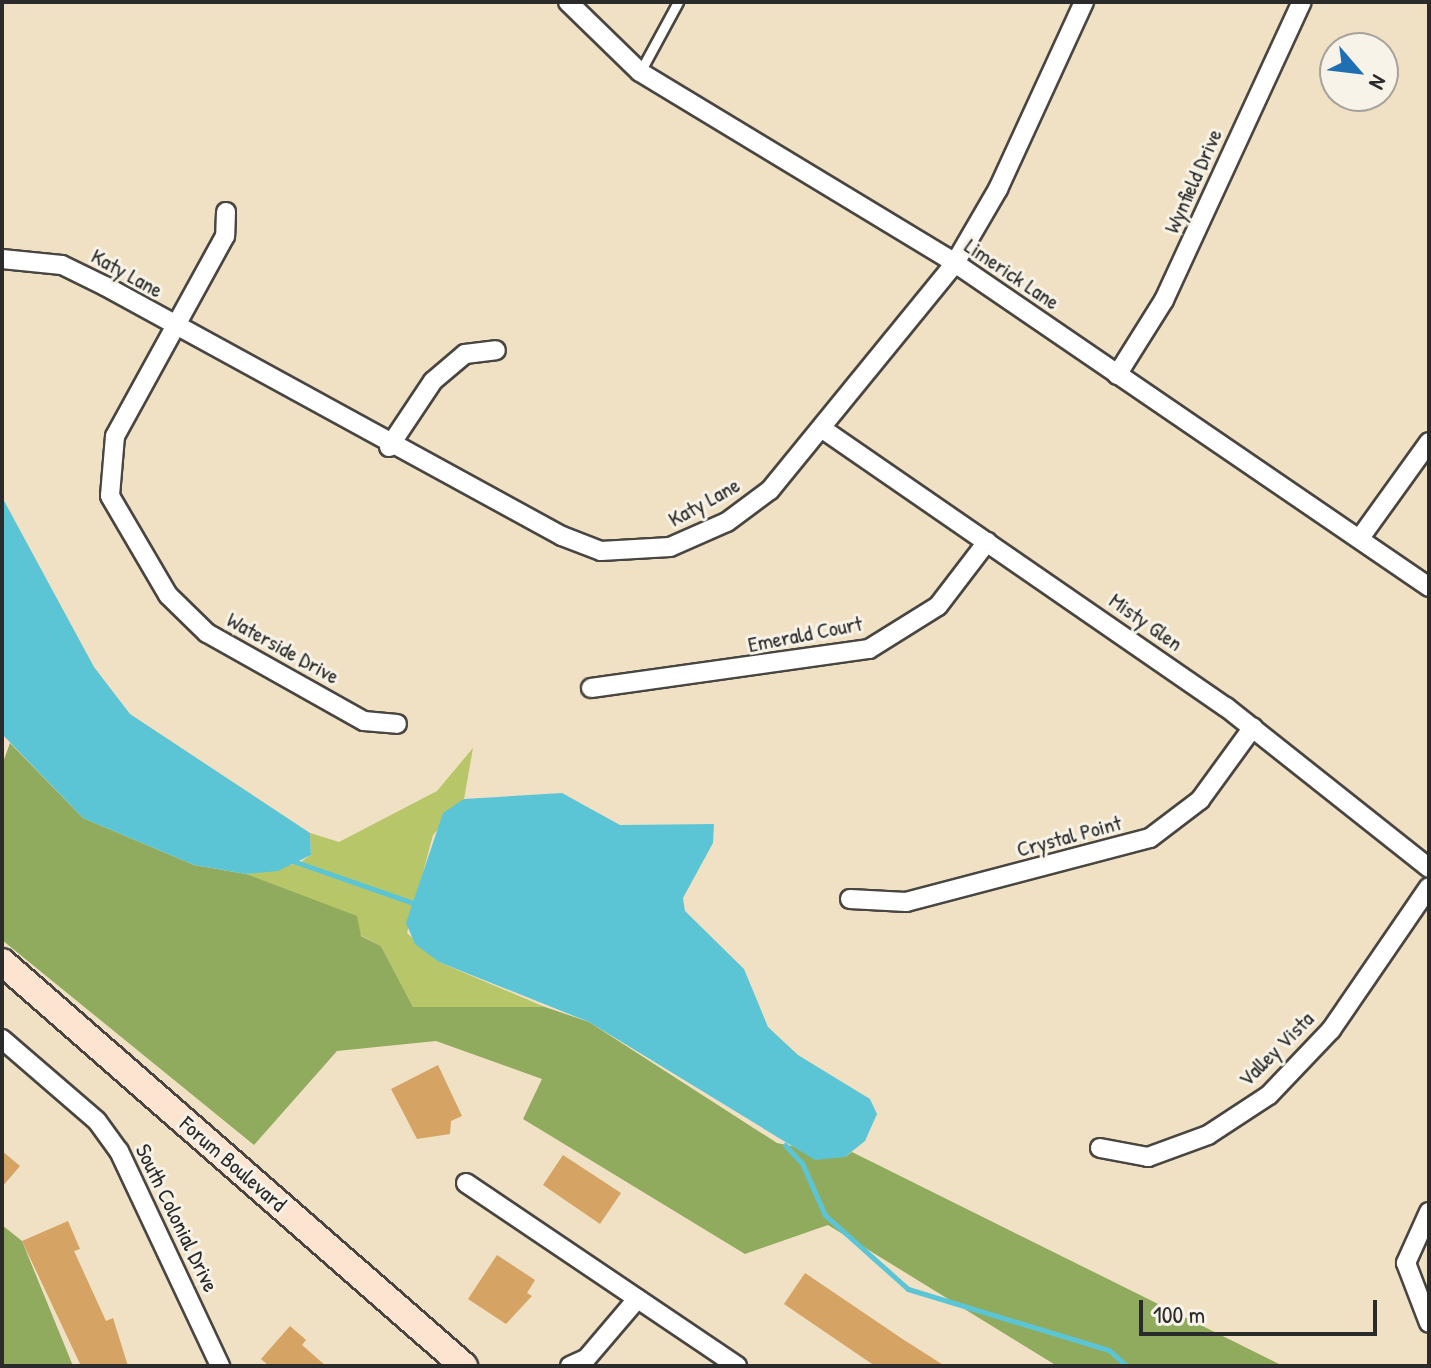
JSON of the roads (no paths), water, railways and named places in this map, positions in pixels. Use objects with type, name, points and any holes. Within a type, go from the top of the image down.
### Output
[{"type":"street","name":"Limerick Lane","points":[[568,2],[640,72],[955,263],[1429,587]]},
{"type":"street","name":"Katy Lane","points":[[2,259],[62,265],[389,447],[562,536],[634,553],[682,544],[727,522],[770,490],[824,430],[955,263],[998,189],[1084,2]]},
{"type":"street","name":"Wynfield Drive","points":[[1117,375],[1164,300],[1302,2]]},
{"type":"street","name":"Waterside Drive","points":[[226,212],[225,236],[115,436],[110,496],[168,595],[207,633],[364,721],[397,724]]},
{"type":"street","points":[[389,447],[433,381],[465,354],[496,350]]},
{"type":"street","name":"Misty Glen","points":[[824,430],[1253,727],[1429,868]]},
{"type":"street","points":[[1360,538],[1429,442]]},
{"type":"street","name":"Emerald Court","points":[[591,688],[869,649],[938,606],[987,542]]},
{"type":"street","name":"Crystal Point","points":[[850,899],[906,902],[1150,838],[1200,800],[1253,727]]},
{"type":"street","name":"Valley Vista","points":[[1100,1148],[1148,1157],[1208,1135],[1269,1095],[1331,1030],[1429,887]]},
{"type":"street","name":"Forum Boulevard","points":[[2,962],[464,1366]]},
{"type":"street","name":"South Colonial Drive","points":[[2,1039],[97,1121],[119,1151],[220,1366]]},
{"type":"street","points":[[466,1183],[737,1366]]},
{"type":"street","points":[[1429,1212],[1406,1263],[1429,1323]]},
{"type":"street","points":[[580,1364],[637,1299]]},
{"type":"lane","points":[[640,72],[678,2]]},
{"type":"water","points":[[2,497],[94,667],[130,714],[310,833],[311,855],[278,871],[246,874],[194,865],[83,818],[2,734]]},
{"type":"water","points":[[562,793],[620,825],[714,824],[713,843],[683,898],[685,911],[744,969],[768,1027],[798,1055],[870,1099],[877,1114],[865,1141],[845,1157],[815,1160],[589,1022],[439,962],[415,944],[406,923],[443,813],[464,799]]},
{"type":"waterway","points":[[293,861],[416,904]]},
{"type":"waterway","points":[[785,1145],[802,1163],[825,1215],[908,1289],[1109,1350],[1127,1366]]}]
